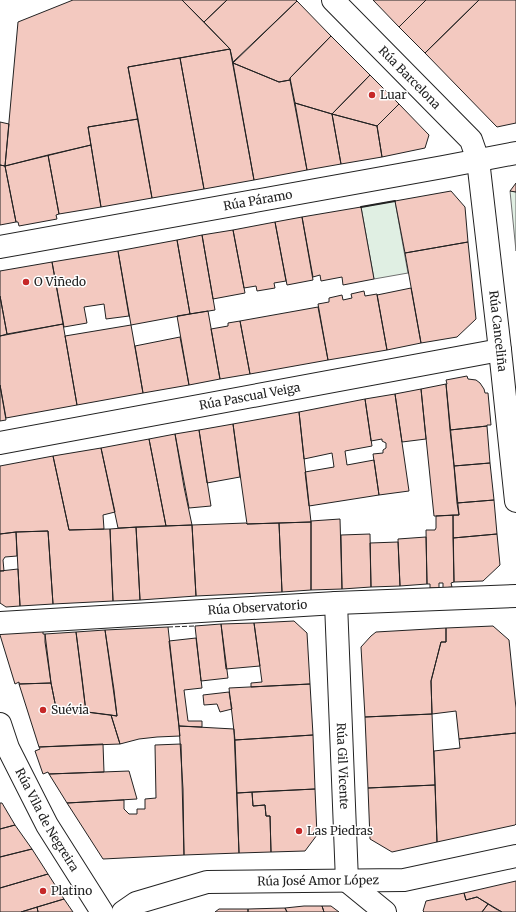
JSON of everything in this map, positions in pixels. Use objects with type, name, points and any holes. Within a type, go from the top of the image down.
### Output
[{"type":"street","name":"Rúa Barcelona","points":[[333,0],[471,140],[478,160]]},
{"type":"street","name":"Rúa Páramo","points":[[0,246],[516,153]]},
{"type":"street","name":"Rúa Canceliña","points":[[478,160],[516,501]]},
{"type":"street","name":"Rúa Pascual Veiga","points":[[0,443],[500,350]]},
{"type":"street","name":"Rúa Observatorio","points":[[0,623],[336,603],[516,596]]},
{"type":"street","name":"Rúa Gil Vicente","points":[[336,603],[347,881]]},
{"type":"street","name":"Rúa Vila de Negreira","points":[[0,724],[4,749],[47,825],[102,912]]},
{"type":"street","name":"Rúa José Amor López","points":[[123,912],[136,903],[207,882],[404,880],[516,856]]},
{"type":"street","points":[[347,881],[385,912]]},
{"type":"green space","points":[[510,191],[516,192],[516,251]]},
{"type":"green space","points":[[395,201],[408,273],[374,279],[361,207]]},
{"type":"building","points":[[73,0],[182,0],[230,49],[128,67],[138,119],[88,127],[91,145],[5,166],[18,22]]},
{"type":"building","points":[[182,0],[227,0],[204,22]]},
{"type":"building","points":[[227,0],[297,1],[233,62],[230,49],[204,22]]},
{"type":"building","points":[[373,0],[426,0],[399,27]]},
{"type":"building","points":[[426,0],[479,0],[425,53],[399,27]]},
{"type":"building","points":[[479,0],[516,0],[516,123],[497,127],[425,53]]},
{"type":"building","points":[[297,1],[331,36],[290,78],[290,80],[279,82],[233,63]]},
{"type":"building","points":[[331,36],[370,75],[332,114],[295,103],[290,78]]},
{"type":"building","points":[[230,49],[254,180],[204,189],[180,58]]},
{"type":"building","points":[[180,58],[204,189],[152,198],[128,67]]},
{"type":"building","points":[[233,63],[279,82],[290,80],[307,170],[254,180]]},
{"type":"building","points":[[370,75],[399,104],[377,126],[332,114]]},
{"type":"building","points":[[295,103],[332,114],[341,164],[307,170]]},
{"type":"building","points":[[399,104],[429,135],[425,148],[382,157],[377,126]]},
{"type":"building","points":[[332,114],[377,126],[382,157],[341,164]]},
{"type":"building","points":[[138,119],[152,198],[101,207],[88,127]]},
{"type":"building","points":[[0,122],[9,124],[5,166],[0,165]]},
{"type":"building","points":[[91,145],[101,207],[59,214],[48,155]]},
{"type":"building","points":[[48,155],[59,214],[56,215],[57,219],[19,226],[18,222],[16,222],[5,166]]},
{"type":"building","points":[[0,165],[5,166],[16,222],[0,225]]},
{"type":"building","points":[[516,183],[516,192],[510,191]]},
{"type":"building","points":[[451,191],[465,207],[468,242],[405,253],[395,201]]},
{"type":"building","points":[[361,207],[374,279],[343,285],[342,277],[321,281],[320,275],[313,277],[302,217]]},
{"type":"building","points":[[302,217],[313,280],[287,285],[275,222]]},
{"type":"building","points":[[275,222],[286,281],[274,283],[275,288],[257,291],[256,286],[244,288],[233,230]]},
{"type":"building","points":[[233,230],[245,293],[213,299],[202,235]]},
{"type":"building","points":[[202,235],[215,310],[190,314],[177,240]]},
{"type":"building","points":[[177,240],[190,314],[131,325],[118,251]]},
{"type":"building","points":[[468,242],[476,319],[457,337],[421,343],[405,253]]},
{"type":"building","points":[[118,251],[129,316],[106,319],[104,304],[84,307],[87,323],[64,327],[52,262]]},
{"type":"building","points":[[52,262],[63,324],[7,334],[0,296],[0,271]]},
{"type":"building","points":[[411,288],[421,343],[387,350],[377,295]]},
{"type":"building","points":[[364,291],[365,296],[377,294],[387,350],[328,360],[318,304],[329,302],[329,298],[342,295],[343,300],[352,298],[351,294]]},
{"type":"building","points":[[0,296],[7,334],[0,336]]},
{"type":"building","points":[[318,307],[328,360],[250,374],[240,321]]},
{"type":"building","points":[[208,311],[220,379],[189,385],[177,316]]},
{"type":"building","points":[[240,321],[250,374],[220,379],[211,329],[228,326],[228,323]]},
{"type":"building","points":[[63,324],[77,405],[6,418],[0,385],[0,336]]},
{"type":"building","points":[[131,325],[143,393],[77,405],[65,336]]},
{"type":"building","points":[[180,337],[189,385],[143,393],[135,346]]},
{"type":"building","points":[[467,376],[468,379],[476,380],[480,383],[485,393],[488,393],[491,425],[450,430],[446,380]]},
{"type":"building","points":[[446,384],[459,515],[434,516],[421,389]]},
{"type":"building","points":[[0,385],[6,420],[0,421]]},
{"type":"building","points":[[421,389],[426,439],[402,442],[395,394]]},
{"type":"building","points":[[395,394],[409,491],[379,495],[373,454],[383,453],[383,450],[386,448],[386,443],[382,441],[382,439],[371,441],[365,399]]},
{"type":"building","points":[[365,399],[372,446],[345,451],[347,465],[374,460],[379,495],[309,506],[305,472],[334,467],[332,453],[304,459],[299,412]]},
{"type":"building","points":[[299,412],[311,522],[247,524],[233,424]]},
{"type":"building","points":[[233,424],[240,477],[207,483],[199,430]]},
{"type":"building","points":[[487,426],[490,463],[454,466],[450,430]]},
{"type":"building","points":[[199,430],[211,506],[189,508],[175,434]]},
{"type":"building","points":[[175,434],[192,525],[166,526],[149,439]]},
{"type":"building","points":[[149,439],[166,526],[118,528],[101,448]]},
{"type":"building","points":[[101,448],[115,512],[103,515],[104,529],[69,530],[53,456]]},
{"type":"building","points":[[53,456],[69,530],[110,529],[113,601],[53,604],[48,531],[0,534],[0,466]]},
{"type":"building","points":[[490,463],[494,500],[457,503],[454,466]]},
{"type":"building","points":[[494,500],[497,534],[453,538],[453,515],[459,515],[457,503]]},
{"type":"building","points":[[453,515],[454,582],[451,583],[452,587],[443,588],[443,583],[439,583],[439,588],[430,588],[430,584],[427,584],[426,530],[435,530],[436,516]]},
{"type":"building","points":[[340,519],[342,589],[311,590],[311,521]]},
{"type":"building","points":[[311,522],[311,590],[282,592],[279,523]]},
{"type":"building","points":[[279,523],[282,592],[196,596],[192,525]]},
{"type":"building","points":[[192,525],[196,596],[140,600],[136,527]]},
{"type":"building","points":[[136,527],[140,600],[113,601],[110,529]]},
{"type":"building","points":[[48,531],[53,604],[20,606],[16,532]]},
{"type":"building","points":[[16,532],[17,556],[5,557],[3,560],[4,571],[0,571],[0,534]]},
{"type":"building","points":[[370,534],[371,587],[342,589],[341,535]]},
{"type":"building","points":[[497,534],[500,565],[483,581],[454,582],[453,538]]},
{"type":"building","points":[[426,537],[427,584],[400,586],[398,539]]},
{"type":"building","points":[[398,542],[400,586],[371,587],[370,543]]},
{"type":"building","points":[[18,569],[20,606],[6,607],[0,603],[0,571]]},
{"type":"building","points":[[294,621],[307,633],[310,684],[251,687],[251,683],[262,682],[254,623]]},
{"type":"building","points":[[254,623],[260,666],[226,669],[221,624]]},
{"type":"building","points":[[221,624],[228,678],[201,681],[195,626]]},
{"type":"building","points":[[493,626],[509,640],[516,708],[516,733],[459,739],[456,711],[432,714],[431,681],[441,642],[446,642],[446,628]]},
{"type":"building","points":[[168,627],[180,736],[139,739],[120,744],[111,715],[117,716],[105,630]]},
{"type":"building","points":[[446,628],[446,642],[441,642],[431,681],[432,714],[365,717],[361,647],[371,636],[376,632]]},
{"type":"building","points":[[43,630],[43,634],[45,634],[51,683],[19,684],[19,682],[15,684],[0,632]]},
{"type":"building","points":[[105,630],[117,716],[86,712],[76,632]]},
{"type":"building","points":[[76,632],[86,712],[56,708],[45,642],[45,634]]},
{"type":"building","points":[[196,638],[202,688],[184,690],[188,721],[202,721],[202,727],[179,726],[169,641]]},
{"type":"building","points":[[51,683],[56,708],[111,715],[120,744],[39,747],[19,684]]},
{"type":"building","points":[[310,684],[313,735],[235,740],[229,688]]},
{"type":"building","points":[[229,692],[232,709],[220,712],[217,704],[204,705],[203,695]]},
{"type":"building","points":[[432,714],[435,785],[368,788],[365,717]]},
{"type":"building","points":[[179,726],[234,729],[239,853],[184,855],[183,789]]},
{"type":"building","points":[[516,733],[516,824],[437,842],[434,751],[460,748],[459,739]]},
{"type":"building","points":[[313,735],[315,789],[237,793],[235,740]]},
{"type":"building","points":[[103,744],[104,772],[49,774],[48,772],[43,774],[35,751],[40,749],[39,747]]},
{"type":"building","points":[[181,744],[184,855],[103,859],[67,803],[124,800],[124,809],[129,814],[137,814],[137,809],[145,809],[145,799],[156,798],[155,745]]},
{"type":"building","points":[[129,771],[137,799],[67,803],[49,774]]},
{"type":"building","points":[[435,785],[437,842],[392,852],[370,839],[368,788]]},
{"type":"building","points":[[315,789],[317,835],[305,851],[271,852],[270,816],[266,816],[265,805],[253,806],[252,792]]},
{"type":"building","points":[[252,792],[253,806],[265,805],[266,816],[270,816],[271,852],[239,853],[237,793]]},
{"type":"building","points":[[0,803],[2,803],[15,825],[0,829]]},
{"type":"building","points":[[15,825],[32,849],[0,857],[0,829]]},
{"type":"building","points":[[32,849],[48,874],[0,888],[0,857]]},
{"type":"building","points":[[48,874],[64,899],[21,912],[0,912],[0,888]]},
{"type":"building","points":[[516,881],[516,912],[502,912],[477,897],[466,900],[464,893]]},
{"type":"building","points":[[464,893],[466,900],[477,897],[488,904],[482,912],[423,911],[426,901]]},
{"type":"building","points":[[64,899],[73,912],[38,912],[37,907]]},
{"type":"building","points":[[488,904],[496,909],[502,912],[482,912]]},
{"type":"building","points":[[322,906],[324,912],[287,912],[285,908]]},
{"type":"building","points":[[322,906],[331,906],[339,912],[324,912]]},
{"type":"building","points":[[37,907],[38,912],[21,912]]},
{"type":"building","points":[[285,908],[287,912],[248,912],[248,909]]},
{"type":"building","points":[[219,909],[248,909],[248,912],[215,912]]},
{"type":"fence","points":[[168,627],[195,626]]},
{"type":"wall","points":[[361,207],[395,201]]},
{"type":"place","name":"Luar","points":[[372,95]]},
{"type":"place","name":"O Viñedo","points":[[26,282]]},
{"type":"place","name":"Suévia","points":[[43,710]]},
{"type":"place","name":"Las Piedras","points":[[299,831]]},
{"type":"place","name":"Platino","points":[[43,891]]}]
